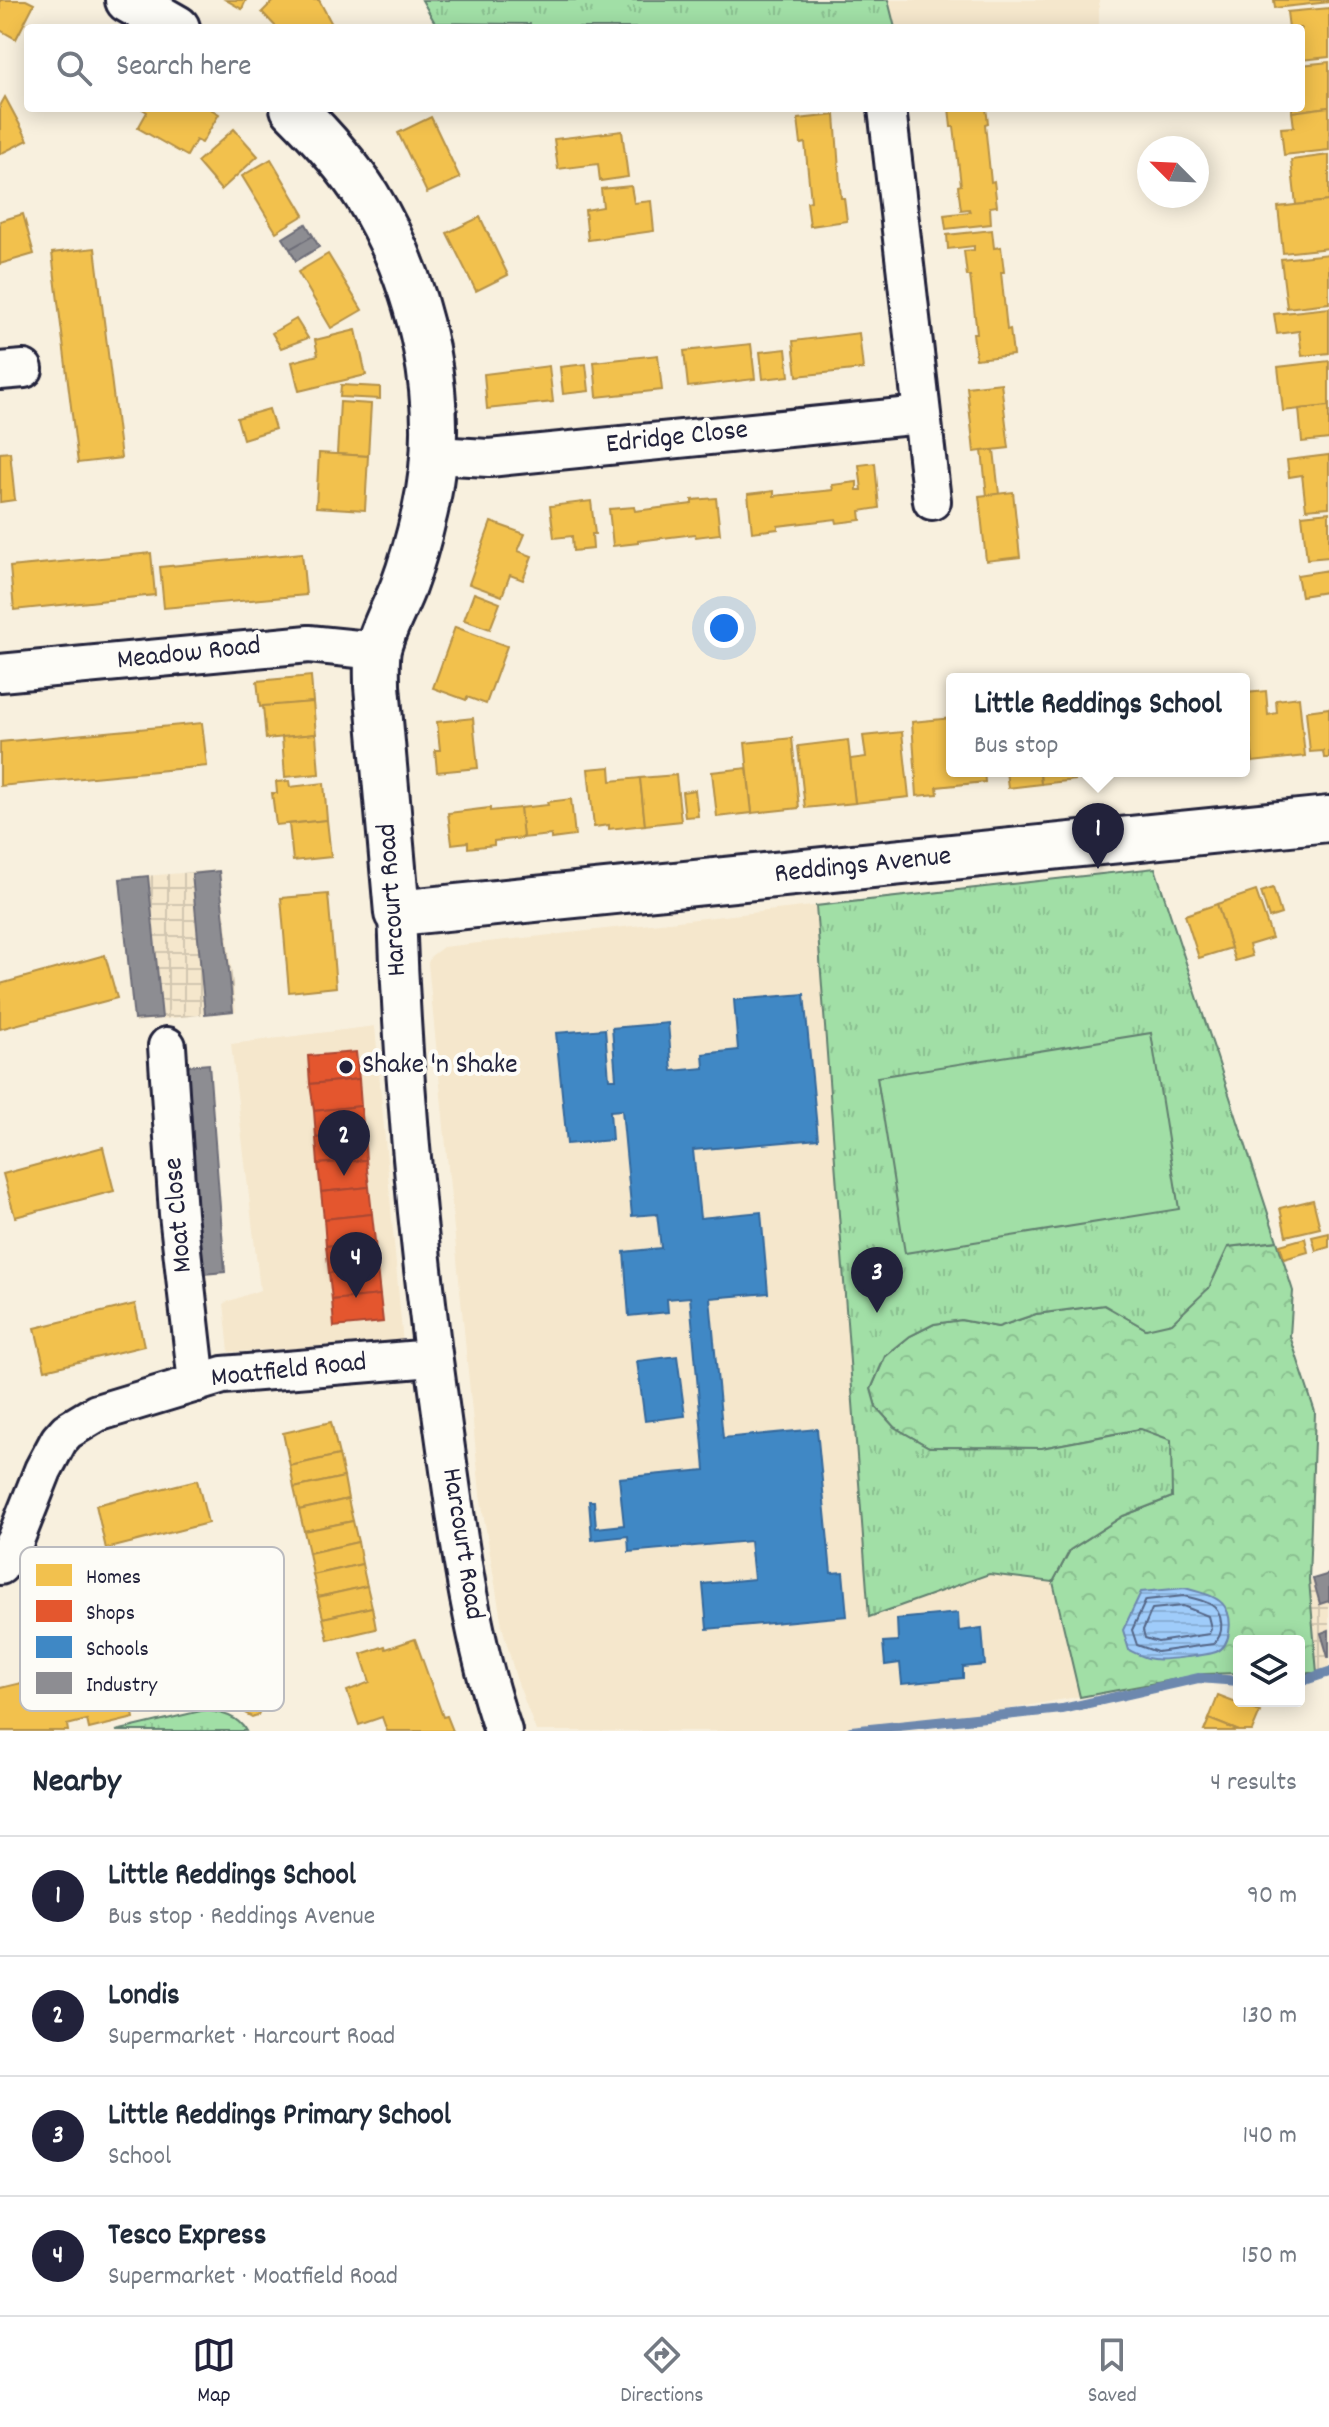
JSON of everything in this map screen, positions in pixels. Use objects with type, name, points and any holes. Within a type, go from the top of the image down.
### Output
[{"type":"street","points":[[128,0],[170,24]]},
{"type":"street","name":"Harcourt Road","points":[[297,112],[322,137],[367,196],[401,266],[415,304],[426,351],[432,399],[433,455],[426,508],[413,560],[378,651],[377,686],[397,913],[400,1006],[415,1199],[433,1358],[468,1592],[479,1646],[503,1731]]},
{"type":"street","points":[[887,112],[932,501]]},
{"type":"street","name":"Edridge Close","points":[[433,455],[489,458],[921,415]]},
{"type":"street","name":"Meadow Road","points":[[0,673],[309,644],[378,651]]},
{"type":"street","name":"Reddings Avenue","points":[[397,913],[1329,819]]},
{"type":"street","name":"Moat Close","points":[[167,1046],[178,1214],[197,1383]]},
{"type":"street","name":"Moatfield Road","points":[[0,1566],[22,1525],[59,1440],[67,1431],[97,1413],[223,1375],[433,1358]]},
{"type":"shaded area","points":[[422,0],[1099,0],[1099,24],[435,23]]},
{"type":"shaded area","points":[[1155,868],[1293,1291],[1290,1336],[1315,1412],[1309,1580],[1317,1673],[1305,1673],[1305,1635],[1233,1635],[1233,1673],[1204,1674],[887,1731],[536,1731],[516,1678],[502,1626],[480,1494],[428,963],[431,956],[443,947]]},
{"type":"shaded area","points":[[220,870],[236,1011],[135,1022],[119,878]]},
{"type":"shaded area","points":[[375,1026],[403,1344],[229,1352],[224,1303],[260,1290],[231,1044]]},
{"type":"shaded area","points":[[1329,1574],[1329,1670],[1317,1673],[1309,1580]]},
{"type":"green space","points":[[422,0],[888,0],[894,24],[530,24],[435,23]]},
{"type":"green space","points":[[1155,868],[1277,1241],[1228,1247],[1209,1288],[1172,1323],[1146,1329],[1104,1305],[1036,1314],[998,1327],[961,1320],[934,1324],[910,1336],[885,1356],[871,1389],[876,1407],[894,1427],[929,1447],[1042,1448],[1141,1429],[1171,1440],[1172,1497],[1123,1516],[1070,1550],[1053,1582],[989,1574],[869,1617],[816,906]]},
{"type":"green space","points":[[1151,1033],[1179,1209],[905,1253],[877,1077]]},
{"type":"green space","points":[[1277,1241],[1293,1291],[1290,1336],[1315,1412],[1309,1580],[1317,1673],[1305,1673],[1305,1635],[1233,1635],[1233,1673],[1204,1674],[1080,1697],[1053,1582],[1070,1550],[1123,1516],[1172,1497],[1140,1429],[1042,1448],[929,1447],[894,1427],[876,1407],[871,1389],[885,1357],[910,1336],[934,1324],[960,1320],[998,1327],[1036,1314],[1105,1305],[1146,1329],[1209,1288],[1228,1247]]},
{"type":"green space","points":[[210,1711],[234,1719],[246,1731],[116,1731]]},
{"type":"water","points":[[1185,1588],[1212,1597],[1222,1603],[1228,1612],[1228,1638],[1221,1649],[1204,1655],[1158,1659],[1129,1650],[1123,1630],[1141,1592]]},
{"type":"building: Homes","points":[[0,0],[26,0],[34,4],[16,39],[0,30]]},
{"type":"building: Homes","points":[[226,0],[246,0],[242,9]]},
{"type":"building: Homes","points":[[274,0],[319,0],[332,24],[273,24],[262,12]]},
{"type":"building: Homes","points":[[1274,0],[1329,0],[1329,2],[1275,8]]},
{"type":"building: Homes","points":[[1329,8],[1329,57],[1305,60],[1305,24],[1288,24],[1287,12]]},
{"type":"building: Homes","points":[[1329,62],[1329,107],[1305,110],[1305,65]]},
{"type":"building: Homes","points":[[5,97],[28,140],[0,154],[0,106]]},
{"type":"building: Homes","points":[[1329,107],[1329,150],[1284,155],[1281,128],[1294,127],[1292,112]]},
{"type":"building: Homes","points":[[147,112],[219,114],[202,143],[196,140],[187,156],[138,128]]},
{"type":"building: Homes","points":[[949,112],[987,112],[991,182],[994,181],[997,206],[990,207],[991,224],[946,229],[944,215],[970,212],[969,209],[961,210],[958,186],[961,185],[954,127],[951,127]]},
{"type":"building: Homes","points":[[835,115],[841,198],[844,198],[847,221],[810,226],[807,202],[811,201],[805,143],[801,144],[798,119]]},
{"type":"building: Homes","points":[[431,117],[460,178],[427,193],[398,133]]},
{"type":"building: Homes","points":[[234,129],[258,156],[221,190],[197,162]]},
{"type":"building: Homes","points":[[622,131],[628,177],[600,181],[598,164],[558,169],[554,139]]},
{"type":"building: Homes","points":[[1329,155],[1329,201],[1296,205],[1291,160]]},
{"type":"building: Homes","points":[[271,159],[304,215],[276,232],[242,176]]},
{"type":"building: Homes","points":[[631,186],[634,203],[651,201],[654,231],[588,240],[585,210],[603,207],[601,189]]},
{"type":"building: Homes","points":[[1329,201],[1329,248],[1283,253],[1278,207]]},
{"type":"building: Homes","points":[[23,214],[34,254],[0,264],[0,221]]},
{"type":"building: Homes","points":[[480,217],[508,275],[476,291],[447,233]]},
{"type":"building: Homes","points":[[992,230],[994,248],[1001,247],[1007,330],[1010,329],[1013,355],[976,359],[973,333],[977,333],[964,251],[974,250],[974,246],[948,249],[947,235]]},
{"type":"building: Homes","points":[[95,248],[121,458],[78,463],[52,253]]},
{"type":"building: Homes","points":[[328,254],[362,310],[331,328],[298,272]]},
{"type":"building: Homes","points":[[1329,254],[1329,303],[1287,308],[1281,259]]},
{"type":"building: Homes","points":[[1329,308],[1329,353],[1302,356],[1299,331],[1277,334],[1274,314]]},
{"type":"building: Homes","points":[[296,319],[308,338],[281,348],[272,333]]},
{"type":"building: Homes","points":[[356,330],[366,375],[299,391],[292,362],[318,355],[315,340]]},
{"type":"building: Homes","points":[[859,333],[863,369],[797,376],[793,341]]},
{"type":"building: Homes","points":[[751,344],[755,379],[688,387],[684,351]]},
{"type":"building: Homes","points":[[786,349],[789,376],[763,379],[760,352]]},
{"type":"building: Homes","points":[[658,355],[662,390],[597,397],[594,362]]},
{"type":"building: Homes","points":[[1329,361],[1329,406],[1283,411],[1278,367]]},
{"type":"building: Homes","points":[[586,364],[589,391],[563,394],[560,367]]},
{"type":"building: Homes","points":[[549,366],[553,402],[487,409],[484,374]]},
{"type":"building: Homes","points":[[1001,383],[1009,448],[974,452],[967,387]]},
{"type":"building: Homes","points":[[341,385],[380,387],[380,399],[340,397]]},
{"type":"building: Homes","points":[[340,402],[371,404],[368,456],[337,454]]},
{"type":"building: Homes","points":[[1329,406],[1329,439],[1302,442],[1299,409]]},
{"type":"building: Homes","points":[[269,409],[275,429],[243,439],[237,418]]},
{"type":"building: Homes","points":[[994,450],[999,494],[987,496],[982,451]]},
{"type":"building: Homes","points":[[10,452],[15,500],[0,502],[0,453]]},
{"type":"building: Homes","points":[[319,453],[368,456],[365,510],[316,507]]},
{"type":"building: Homes","points":[[1329,455],[1329,507],[1306,509],[1302,475],[1289,477],[1287,460]]},
{"type":"building: Homes","points":[[875,463],[879,508],[860,511],[861,520],[837,523],[836,519],[752,532],[748,494],[774,491],[774,496],[833,490],[832,485],[857,482],[857,490],[862,490],[859,465]]},
{"type":"building: Homes","points":[[1013,492],[1020,557],[986,561],[979,496]]},
{"type":"building: Homes","points":[[716,498],[720,534],[696,537],[695,534],[613,546],[609,509],[634,507],[635,511]]},
{"type":"building: Homes","points":[[591,501],[595,534],[592,534],[593,549],[573,551],[572,536],[554,538],[550,506]]},
{"type":"building: Homes","points":[[1329,512],[1329,557],[1307,559],[1302,515]]},
{"type":"building: Homes","points":[[491,522],[525,534],[518,551],[532,556],[523,580],[510,575],[502,596],[469,584]]},
{"type":"building: Homes","points":[[151,553],[155,595],[14,610],[10,567]]},
{"type":"building: Homes","points":[[302,553],[306,595],[164,608],[160,567]]},
{"type":"building: Homes","points":[[1329,570],[1329,609],[1326,592],[1301,596],[1297,575]]},
{"type":"building: Homes","points":[[474,593],[500,603],[490,629],[464,620]]},
{"type":"building: Homes","points":[[455,627],[507,646],[486,704],[433,688]]},
{"type":"building: Homes","points":[[311,676],[313,702],[260,707],[257,681]]},
{"type":"building: Homes","points":[[1266,691],[1268,715],[1277,713],[1276,700],[1299,697],[1305,756],[1253,762],[1250,693]]},
{"type":"building: Homes","points":[[313,702],[316,734],[266,739],[263,706]]},
{"type":"building: Homes","points":[[1329,708],[1329,758],[1324,758],[1323,751],[1310,752],[1306,711]]},
{"type":"building: Homes","points":[[473,718],[478,768],[437,772],[435,750],[440,750],[437,722]]},
{"type":"building: Homes","points":[[946,719],[946,777],[985,777],[985,782],[937,787],[938,794],[917,796],[912,722]]},
{"type":"building: Homes","points":[[202,723],[207,766],[0,786],[0,742]]},
{"type":"building: Homes","points":[[902,732],[909,797],[855,803],[850,759],[866,757],[863,736]]},
{"type":"building: Homes","points":[[316,734],[319,774],[285,777],[282,737]]},
{"type":"building: Homes","points":[[1250,735],[1253,762],[1250,762]]},
{"type":"building: Homes","points":[[792,738],[799,808],[752,813],[745,743]]},
{"type":"building: Homes","points":[[848,740],[855,803],[805,808],[798,746]]},
{"type":"building: Homes","points":[[610,767],[611,781],[640,778],[645,825],[609,829],[609,825],[594,827],[588,769]]},
{"type":"building: Homes","points":[[747,768],[752,813],[717,817],[712,772]]},
{"type":"building: Homes","points":[[676,775],[681,821],[645,825],[640,778]]},
{"type":"building: Homes","points":[[1007,777],[1040,777],[1041,784],[1008,788]]},
{"type":"building: Homes","points":[[1040,777],[1075,777],[1075,780],[1041,784]]},
{"type":"building: Homes","points":[[289,781],[290,787],[324,783],[327,820],[276,825],[272,793],[277,793],[276,782]]},
{"type":"building: Homes","points":[[695,790],[698,816],[685,817],[682,792]]},
{"type":"building: Homes","points":[[571,799],[575,836],[523,838],[520,808]]},
{"type":"building: Homes","points":[[490,808],[490,811],[520,808],[523,838],[468,848],[468,842],[452,844],[448,813]]},
{"type":"building: Homes","points":[[327,820],[331,857],[293,861],[289,824]]},
{"type":"building: Homes","points":[[1273,888],[1281,914],[1269,918],[1261,892]]},
{"type":"building: Homes","points":[[1256,891],[1272,938],[1249,945],[1252,956],[1235,961],[1217,904]]},
{"type":"building: Homes","points":[[328,894],[336,987],[289,992],[281,898]]},
{"type":"building: Homes","points":[[1217,904],[1231,948],[1199,958],[1185,915]]},
{"type":"building: Homes","points":[[105,955],[117,998],[0,1029],[0,984]]},
{"type":"building: Homes","points":[[103,1147],[114,1191],[15,1217],[3,1174]]},
{"type":"building: Homes","points":[[1313,1200],[1320,1228],[1286,1236],[1280,1208]]},
{"type":"building: Homes","points":[[1329,1233],[1329,1247],[1316,1251],[1312,1237]]},
{"type":"building: Homes","points":[[1305,1238],[1308,1252],[1284,1259],[1280,1245]]},
{"type":"building: Homes","points":[[135,1304],[144,1346],[45,1370],[35,1328]]},
{"type":"building: Homes","points":[[331,1422],[339,1455],[290,1466],[283,1433]]},
{"type":"building: Homes","points":[[339,1455],[344,1477],[294,1488],[290,1466]]},
{"type":"building: Homes","points":[[344,1477],[348,1499],[299,1510],[294,1488]]},
{"type":"building: Homes","points":[[197,1480],[208,1523],[106,1547],[96,1505]]},
{"type":"building: Homes","points":[[348,1499],[353,1521],[304,1531],[299,1510]]},
{"type":"building: Homes","points":[[353,1521],[358,1542],[309,1553],[304,1531]]},
{"type":"building: Homes","points":[[358,1542],[362,1564],[313,1575],[309,1553]]},
{"type":"building: Homes","points":[[362,1564],[367,1586],[318,1597],[313,1575]]},
{"type":"building: Homes","points":[[367,1586],[372,1607],[323,1618],[318,1597]]},
{"type":"building: Homes","points":[[372,1607],[376,1629],[328,1640],[323,1618]]},
{"type":"building: Homes","points":[[415,1639],[443,1717],[447,1716],[453,1731],[387,1731],[382,1717],[359,1725],[347,1691],[370,1682],[361,1654]]},
{"type":"building: Homes","points":[[20,1683],[20,1711],[133,1711],[134,1718],[89,1729],[87,1720],[67,1725],[68,1731],[0,1731],[0,1688]]},
{"type":"building: Homes","points":[[1218,1696],[1233,1702],[1233,1707],[1247,1707],[1260,1712],[1252,1731],[1239,1731],[1209,1719]]},
{"type":"building: Homes","points":[[244,1711],[260,1711],[252,1717]]},
{"type":"building: Homes","points":[[1209,1719],[1239,1731],[1204,1731]]},
{"type":"building: Shops","points":[[356,1052],[359,1079],[310,1084],[308,1056]]},
{"type":"building: Shops","points":[[359,1079],[361,1106],[314,1111],[310,1084]]},
{"type":"building: Shops","points":[[361,1106],[364,1133],[316,1138],[314,1111]]},
{"type":"building: Shops","points":[[364,1133],[366,1160],[318,1164],[316,1138]]},
{"type":"building: Shops","points":[[366,1160],[369,1187],[321,1192],[318,1164]]},
{"type":"building: Shops","points":[[369,1187],[372,1214],[324,1219],[321,1192]]},
{"type":"building: Shops","points":[[372,1214],[375,1241],[326,1246],[324,1219]]},
{"type":"building: Shops","points":[[375,1241],[377,1268],[329,1273],[326,1246]]},
{"type":"building: Shops","points":[[377,1268],[380,1295],[332,1300],[329,1273]]},
{"type":"building: Shops","points":[[380,1295],[383,1322],[334,1327],[332,1300]]},
{"type":"building: Schools","points":[[804,994],[818,1139],[693,1150],[700,1218],[761,1212],[768,1293],[710,1298],[723,1438],[817,1429],[831,1573],[843,1572],[847,1616],[707,1629],[703,1584],[754,1579],[750,1541],[629,1552],[628,1536],[592,1540],[589,1501],[594,1501],[596,1528],[624,1525],[619,1478],[705,1470],[690,1297],[667,1299],[668,1312],[629,1316],[624,1252],[661,1248],[657,1214],[632,1216],[622,1110],[610,1111],[612,1140],[567,1144],[556,1033],[605,1029],[609,1079],[616,1079],[612,1028],[668,1023],[672,1071],[704,1068],[703,1054],[738,1050],[734,1000]]},
{"type":"building: Schools","points":[[677,1356],[685,1416],[645,1421],[637,1361]]},
{"type":"building: Schools","points":[[958,1613],[959,1631],[982,1628],[985,1665],[963,1667],[963,1678],[902,1684],[900,1663],[885,1665],[883,1642],[898,1641],[897,1619]]},
{"type":"building: Industry","points":[[306,224],[313,236],[290,249],[283,238]]},
{"type":"building: Industry","points":[[313,236],[319,247],[296,261],[290,249]]},
{"type":"building: Industry","points":[[219,871],[233,1011],[205,1014],[192,874]]},
{"type":"building: Industry","points":[[148,876],[162,1018],[134,1020],[120,879]]},
{"type":"building: Industry","points":[[209,1064],[225,1272],[192,1275],[175,1067]]},
{"type":"building: Industry","points":[[1329,1574],[1329,1601],[1320,1604],[1313,1579]]},
{"type":"building: Industry","points":[[1329,1630],[1329,1657],[1328,1657],[1321,1633]]},
{"type":"waterway","points":[[1305,1680],[1329,1672]]},
{"type":"waterway","points":[[851,1731],[1062,1709],[1198,1678],[1233,1681]]},
{"type":"place","name":"Little Reddings School","points":[[1098,869]]},
{"type":"place","name":"Shake 'n Shake","points":[[346,1067]]},
{"type":"place","name":"Londis","points":[[344,1176]]},
{"type":"place","name":"Tesco Express","points":[[356,1298]]},
{"type":"place","name":"Little Reddings Primary School","points":[[877,1313]]}]
